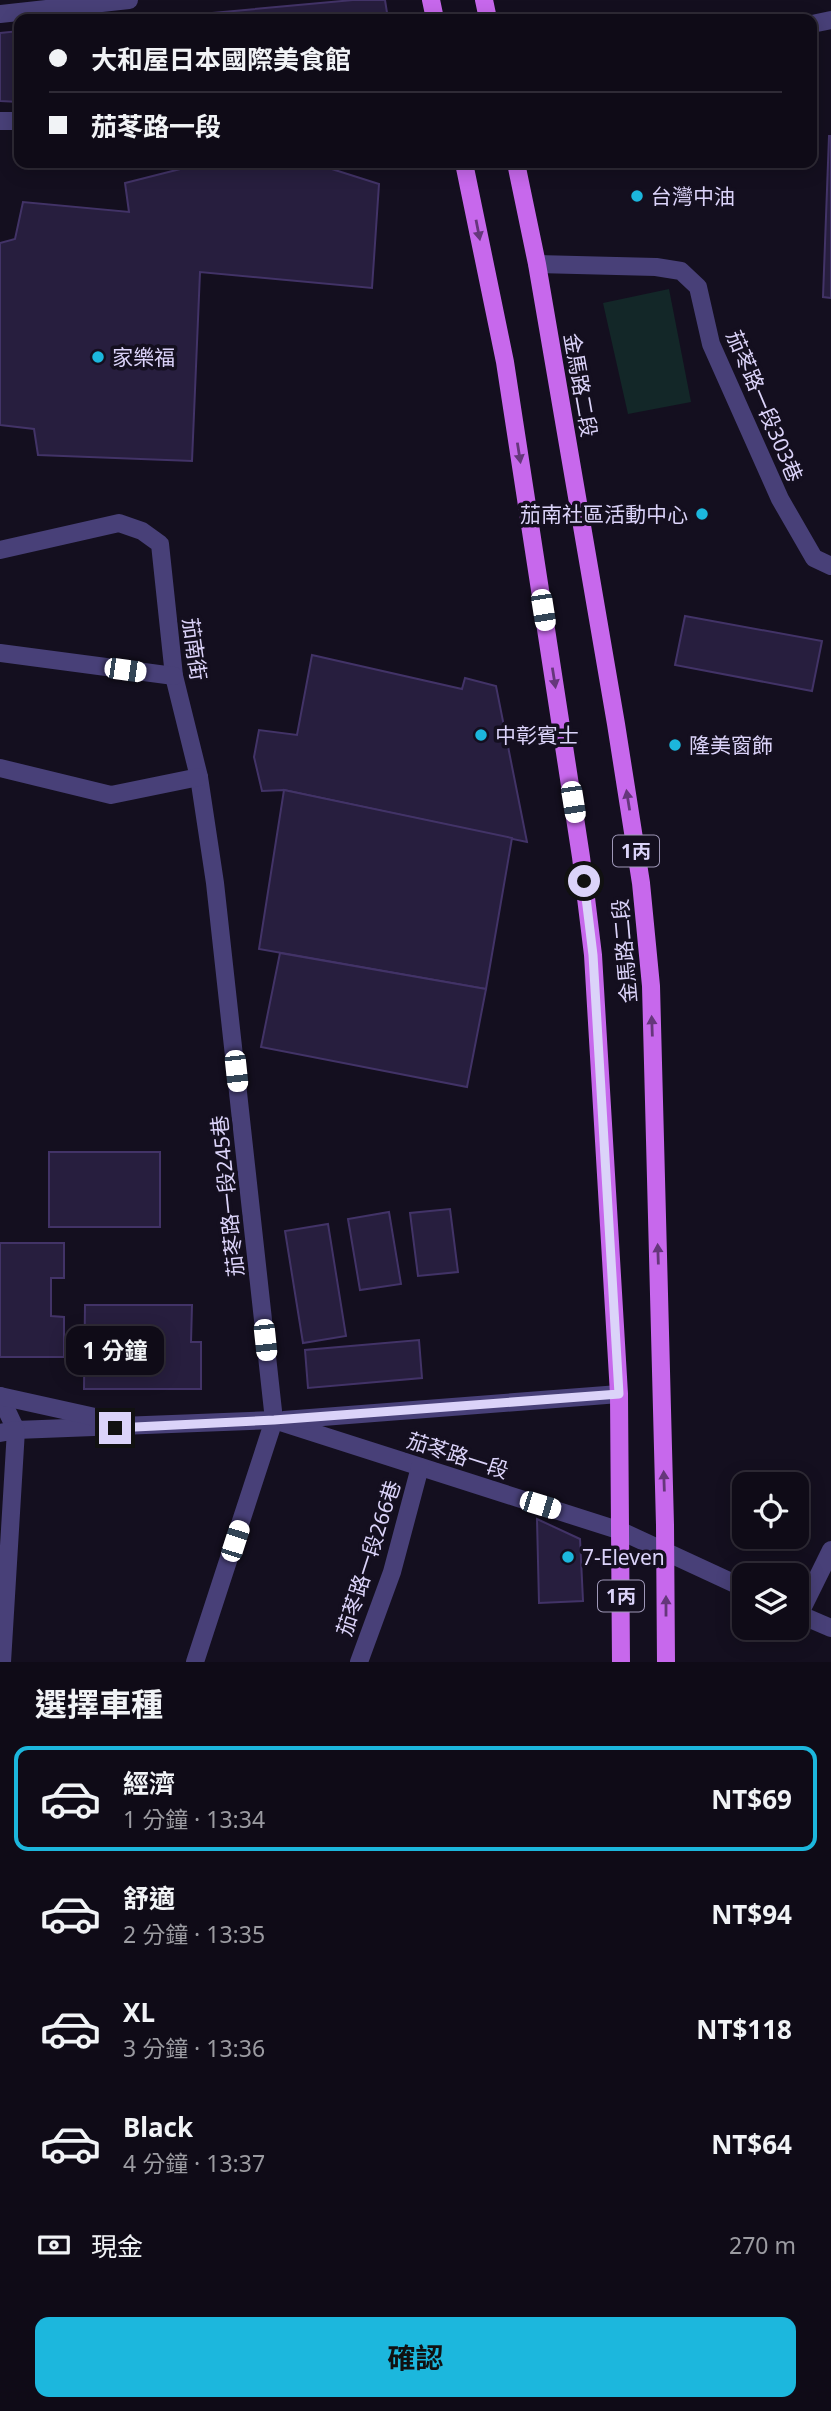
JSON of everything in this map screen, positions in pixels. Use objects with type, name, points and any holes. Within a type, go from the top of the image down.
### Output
[{"type":"main road","name":"金馬路二段","points":[[465,168],[505,362],[593,955],[619,1394],[621,1662]]},
{"type":"main road","name":"金馬路二段","points":[[517,168],[537,264],[616,724],[642,896],[651,1000],[666,1549],[666,1662]]},
{"type":"street","points":[[0,14],[129,0]]},
{"type":"street","name":"茄苳路一段303巷","points":[[537,264],[656,267],[681,271],[698,287],[711,344],[780,499],[814,558],[831,566]]},
{"type":"street","name":"茄南街","points":[[0,550],[119,523],[142,531],[160,544],[174,676],[199,777],[215,883]]},
{"type":"street","points":[[0,653],[174,676]]},
{"type":"street","points":[[0,768],[111,795],[199,777]]},
{"type":"street","name":"茄苳路一段245巷","points":[[215,883],[274,1420]]},
{"type":"street","points":[[195,1662],[274,1420],[619,1394]]},
{"type":"street","points":[[2,1662],[8,1432],[0,1396],[139,1427]]},
{"type":"street","name":"茄苳路一段","points":[[8,1432],[274,1420],[621,1531],[666,1549],[732,1581]]},
{"type":"street","name":"茄苳路一段266巷","points":[[359,1662],[392,1572],[421,1467]]},
{"type":"street","points":[[809,1593],[831,1550]]},
{"type":"street","points":[[809,1619],[831,1628]]},
{"type":"green space","points":[[669,289],[691,402],[628,414],[603,303]]},
{"type":"building","points":[[353,0],[385,0],[387,14],[200,14]]},
{"type":"building","points":[[14,32],[14,102],[0,101],[0,33]]},
{"type":"building","points":[[831,136],[831,298],[823,297]]},
{"type":"building","name":"家樂福","points":[[184,168],[329,168],[379,184],[372,288],[200,272],[192,461],[38,455],[34,429],[0,425],[0,243],[15,239],[23,202],[129,212],[125,183]]},
{"type":"building","points":[[685,616],[822,641],[812,691],[675,665]]},
{"type":"building","points":[[312,655],[462,689],[465,678],[496,686],[527,842],[284,790],[262,791],[254,757],[259,730],[297,735]]},
{"type":"building","points":[[284,790],[512,838],[486,989],[259,949]]},
{"type":"building","points":[[280,953],[486,989],[467,1087],[261,1047]]},
{"type":"building","points":[[49,1152],[160,1152],[160,1227],[49,1227]]},
{"type":"building","points":[[450,1209],[458,1272],[418,1276],[410,1213]]},
{"type":"building","points":[[389,1212],[401,1284],[360,1290],[348,1219]]},
{"type":"building","points":[[328,1224],[346,1336],[303,1343],[285,1231]]},
{"type":"building","points":[[0,1243],[64,1243],[64,1278],[51,1278],[51,1316],[64,1317],[64,1357],[0,1357]]},
{"type":"building","points":[[85,1305],[192,1305],[191,1342],[201,1342],[201,1389],[84,1389]]},
{"type":"building","points":[[419,1340],[422,1378],[308,1388],[305,1350]]},
{"type":"building","points":[[537,1519],[580,1539],[583,1601],[539,1603]]},
{"type":"place","name":"台灣中油","points":[[637,196]]},
{"type":"place","name":"家樂福","points":[[98,357]]},
{"type":"place","name":"茄南社區活動中心","points":[[702,514]]},
{"type":"place","name":"中彰賓士","points":[[481,735]]},
{"type":"place","name":"隆美窗飾","points":[[675,745]]},
{"type":"place","name":"7-Eleven","points":[[568,1557]]},
{"type":"route","points":[[115,1428],[274,1420],[619,1394],[593,955],[584,881]]}]
